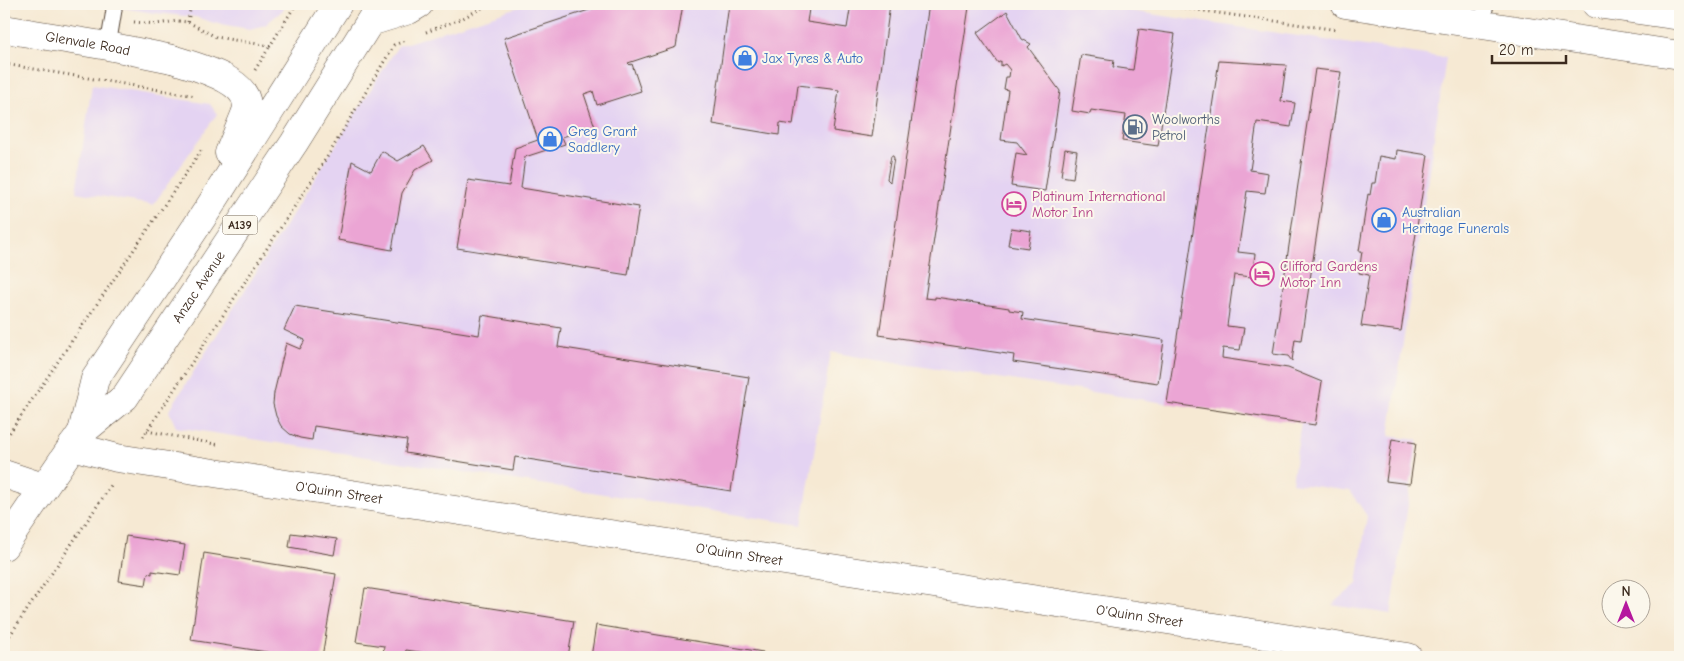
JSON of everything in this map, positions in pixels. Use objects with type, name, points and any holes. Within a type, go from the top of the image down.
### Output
[{"type":"main road","name":"Anzac Avenue","points":[[77,439],[95,379],[210,206],[338,4]]},
{"type":"main road","points":[[376,13],[409,10],[419,4]]},
{"type":"main road","points":[[1345,4],[1474,13],[1680,55]]},
{"type":"main road","points":[[1596,4],[1635,7],[1680,16]]},
{"type":"main road","name":"Anzac Avenue","points":[[4,546],[77,439],[125,397],[294,143],[376,13]]},
{"type":"main road","name":"Glenvale Road","points":[[4,30],[108,46],[172,59],[225,77],[242,90]]},
{"type":"main road","points":[[210,206],[247,106],[242,90]]},
{"type":"main road","name":"O'Quinn Street","points":[[77,439],[128,460],[1408,657]]},
{"type":"main road","points":[[4,474],[43,487]]},
{"type":"lane","points":[[108,46],[114,10],[112,4]]},
{"type":"path","points":[[191,4],[188,22],[208,34],[270,46]]},
{"type":"path","points":[[242,90],[296,4]]},
{"type":"path","points":[[420,35],[463,18],[489,4]]},
{"type":"path","points":[[4,644],[330,154],[394,45],[411,38]]},
{"type":"path","points":[[4,64],[202,97]]},
{"type":"path","points":[[4,441],[206,144]]},
{"type":"shaded area","points":[[97,4],[287,4],[283,10],[265,25],[250,29],[214,23],[196,17],[154,13]]},
{"type":"shaded area","points":[[528,4],[1084,4],[1446,58],[1389,436],[1418,440],[1391,614],[1332,605],[1357,584],[1367,516],[1350,491],[1292,483],[1301,423],[831,352],[802,525],[176,427],[169,411],[398,46]]},
{"type":"shaded area","points":[[92,85],[210,104],[217,114],[153,205],[76,192]]},
{"type":"building","name":"Greg Grant Saddlery","points":[[607,4],[683,4],[676,47],[628,63],[632,64],[641,91],[597,105],[593,91],[584,94],[595,127],[562,137],[565,144],[525,157],[521,188],[639,207],[628,275],[457,248],[468,180],[509,186],[515,148],[538,140],[504,38]]},
{"type":"building","points":[[729,4],[796,4],[809,9],[807,22],[847,28],[851,4],[890,4],[872,137],[833,131],[839,90],[798,85],[793,125],[780,123],[779,135],[713,124]]},
{"type":"building","points":[[929,4],[969,7],[925,298],[935,299],[935,297],[1009,308],[1009,310],[1023,312],[1022,319],[1164,340],[1158,383],[1013,362],[1014,355],[879,335]]},
{"type":"building","points":[[1007,11],[1022,39],[1031,44],[1028,47],[1060,91],[1045,191],[1011,186],[1016,153],[1027,155],[1017,142],[1001,140],[1008,90],[1004,89],[1006,77],[1009,77],[1010,70],[1005,64],[1001,66],[1001,61],[998,63],[977,33]]},
{"type":"building","points":[[1139,29],[1175,34],[1158,146],[1122,141],[1126,115],[1091,110],[1090,114],[1072,111],[1081,55],[1114,60],[1113,67],[1133,70]]},
{"type":"building","points":[[1219,61],[1286,65],[1281,101],[1295,103],[1291,127],[1257,122],[1250,170],[1268,173],[1265,193],[1247,191],[1238,252],[1255,254],[1252,277],[1234,275],[1227,326],[1244,328],[1240,350],[1223,348],[1222,358],[1288,368],[1322,382],[1315,425],[1167,403]]},
{"type":"building","points":[[1315,69],[1341,72],[1301,340],[1295,339],[1292,361],[1288,356],[1273,354]]},
{"type":"building","points":[[424,146],[433,160],[415,170],[402,193],[392,250],[338,240],[352,161],[371,171],[382,151],[398,161]]},
{"type":"building","points":[[1065,149],[1077,151],[1073,178],[1061,176]]},
{"type":"building","points":[[1397,150],[1428,155],[1401,331],[1361,326],[1369,275],[1359,273],[1362,251],[1359,251],[1368,194],[1370,195],[1372,183],[1375,183],[1379,156],[1396,159]]},
{"type":"building","points":[[891,156],[894,158],[890,182],[887,179]]},
{"type":"building","points":[[1011,228],[1031,231],[1028,248],[1008,245]]},
{"type":"building","points":[[295,306],[479,335],[482,315],[561,328],[558,347],[749,377],[731,491],[515,457],[513,470],[405,453],[407,440],[314,426],[312,440],[290,434],[281,426],[273,404],[286,343],[300,349],[305,340],[284,330]]},
{"type":"building","points":[[1392,439],[1416,443],[1410,484],[1386,481]]},
{"type":"building","points":[[291,533],[337,539],[334,555],[289,547]]},
{"type":"building","points":[[126,536],[185,545],[180,575],[152,571],[152,574],[148,573],[146,585],[119,581]]},
{"type":"building","points":[[204,553],[336,574],[322,657],[298,657],[191,640]]},
{"type":"building","points":[[365,588],[574,621],[568,657],[452,657],[406,650],[404,657],[383,654],[384,646],[356,642]]},
{"type":"building","points":[[596,625],[763,652],[762,657],[591,657]]},
{"type":"place","name":"Jax Tyres & Auto","points":[[745,58]]},
{"type":"place","name":"Woolworths Petrol","points":[[1135,127]]},
{"type":"place","name":"Greg Grant Saddlery","points":[[550,139]]},
{"type":"place","name":"Platinum International Motor Inn","points":[[1014,204]]},
{"type":"place","name":"Australian Heritage Funerals","points":[[1384,220]]},
{"type":"place","name":"Clifford Gardens Motor Inn","points":[[1262,274]]}]
